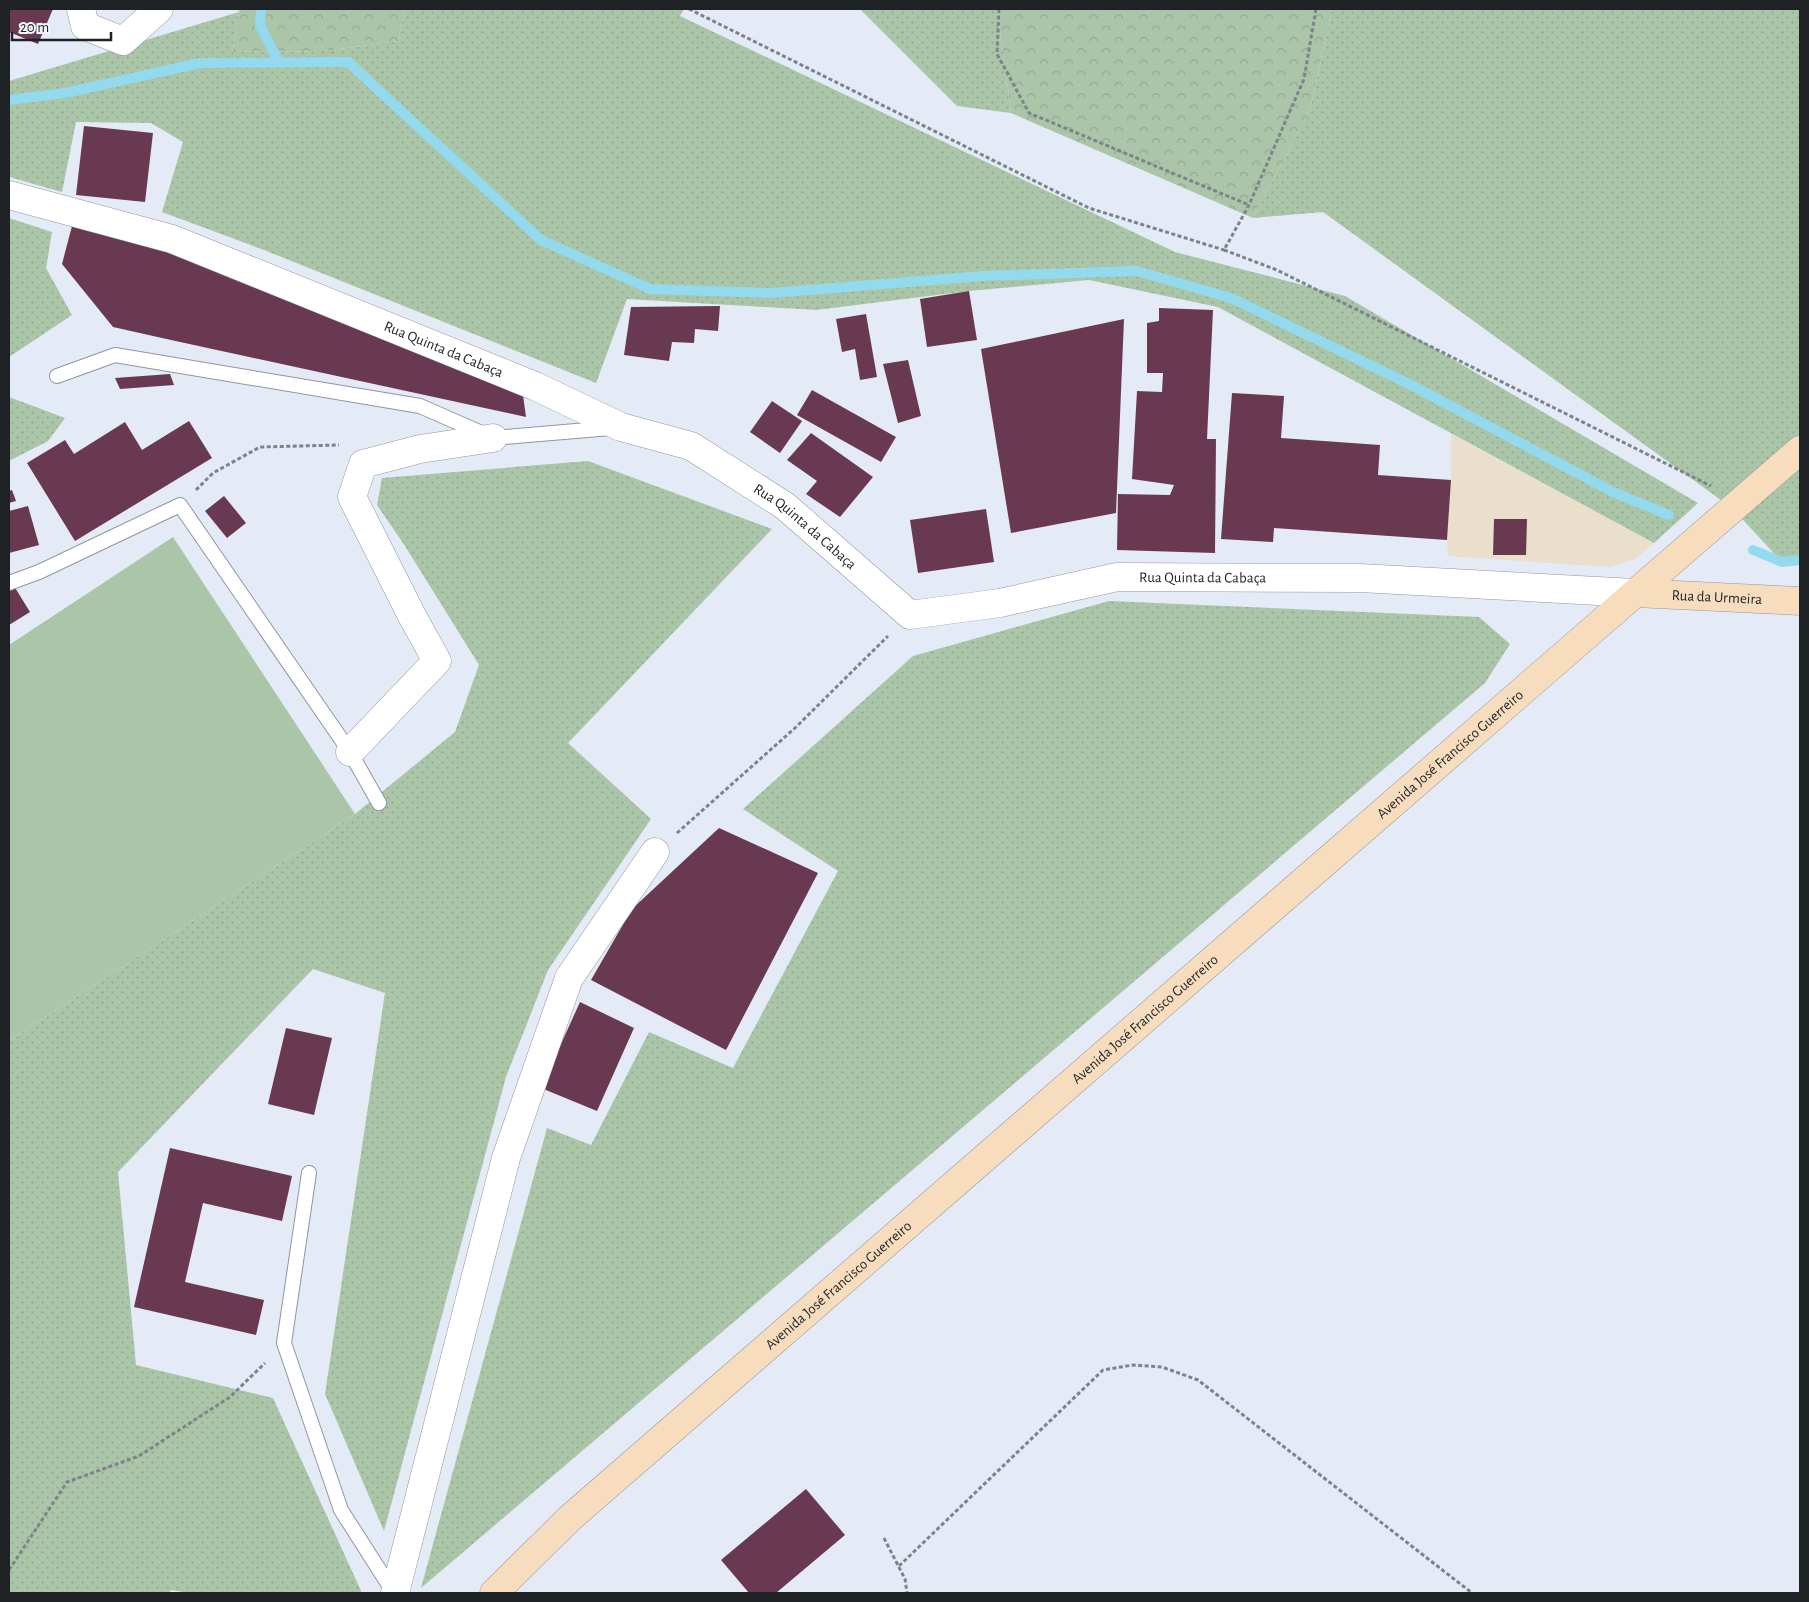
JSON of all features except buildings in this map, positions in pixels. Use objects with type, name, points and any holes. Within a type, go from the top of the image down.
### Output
[{"type":"main road","name":"Avenida José Francisco Guerreiro","points":[[494,1593],[570,1518],[1800,450]]},
{"type":"main road","name":"Rua da Urmeira","points":[[1635,593],[1800,601]]},
{"type":"street","points":[[82,9],[85,26],[123,41],[159,9]]},
{"type":"street","name":"Rua Quinta da Cabaça","points":[[9,195],[172,239],[535,386],[622,427],[691,446],[785,506],[910,615],[1000,603],[1117,577],[1360,578],[1635,593]]},
{"type":"street","points":[[350,752],[437,661],[352,497],[363,464],[420,448],[493,438]]},
{"type":"street","points":[[394,1593],[506,1158],[569,978],[656,852]]},
{"type":"lane","points":[[57,376],[115,354],[420,406],[493,438],[622,427]]},
{"type":"lane","points":[[9,583],[39,572],[180,505],[350,752],[379,804]]},
{"type":"lane","points":[[309,1173],[284,1343],[341,1510],[394,1593]]},
{"type":"path","points":[[689,9],[1088,208],[1224,250],[1277,270],[1740,501]]},
{"type":"path","points":[[999,9],[997,54],[1029,114],[1249,205]]},
{"type":"path","points":[[1224,250],[1249,205],[1304,79],[1316,9]]},
{"type":"path","points":[[180,505],[213,474],[260,447],[345,445]]},
{"type":"path","points":[[656,852],[795,728],[910,615]]},
{"type":"path","points":[[9,1570],[67,1482],[138,1456],[230,1398],[284,1343]]},
{"type":"path","points":[[899,1566],[1103,1370],[1133,1365],[1162,1367],[1198,1380],[1472,1593]]},
{"type":"path","points":[[884,1538],[905,1579],[907,1593]]},
{"type":"shaded area","points":[[1451,434],[1654,543],[1635,559],[1609,567],[1448,556]]},
{"type":"green space","points":[[238,9],[240,9],[232,52],[324,51],[398,41],[405,9],[684,9],[680,16],[1175,252],[1345,296],[1698,503],[1654,543],[1218,307],[1089,280],[969,291],[816,310],[627,299],[596,383],[264,250],[162,212],[183,142],[151,123],[76,122],[62,192],[9,177],[9,81],[239,12]]},
{"type":"green space","points":[[240,9],[405,9],[398,41],[324,51],[232,52]]},
{"type":"green space","points":[[860,9],[997,9],[1011,113],[957,106]]},
{"type":"green space","points":[[997,9],[1332,9],[1310,110],[1253,218],[1011,113]]},
{"type":"green space","points":[[1332,9],[1800,9],[1800,560],[1782,562],[1732,508],[1323,212],[1253,218],[1310,110]]},
{"type":"green space","points":[[9,218],[52,232],[46,268],[72,315],[9,357]]},
{"type":"green space","points":[[9,397],[65,418],[48,441],[9,461]]},
{"type":"green space","points":[[588,461],[772,529],[568,743],[651,819],[548,970],[506,1077],[384,1531],[325,1394],[385,993],[313,969],[118,1172],[136,1365],[273,1398],[362,1593],[190,1593],[171,1590],[169,1593],[9,1593],[9,1041],[355,814],[455,732],[479,665],[405,546],[377,505],[382,478]]},
{"type":"green space","points":[[173,537],[355,814],[9,1041],[9,645]]},
{"type":"green space","points":[[1109,601],[1479,617],[1510,644],[1485,683],[421,1588],[547,1128],[591,1145],[649,1032],[733,1068],[838,871],[743,809],[913,656]]},
{"type":"waterway","points":[[261,9],[260,26],[279,62]]},
{"type":"waterway","points":[[9,100],[65,93],[200,63],[348,62],[541,240],[650,289],[771,293],[983,276],[1137,271],[1231,298],[1411,385],[1615,493],[1669,515]]},
{"type":"waterway","points":[[1753,550],[1782,562],[1800,560]]}]
